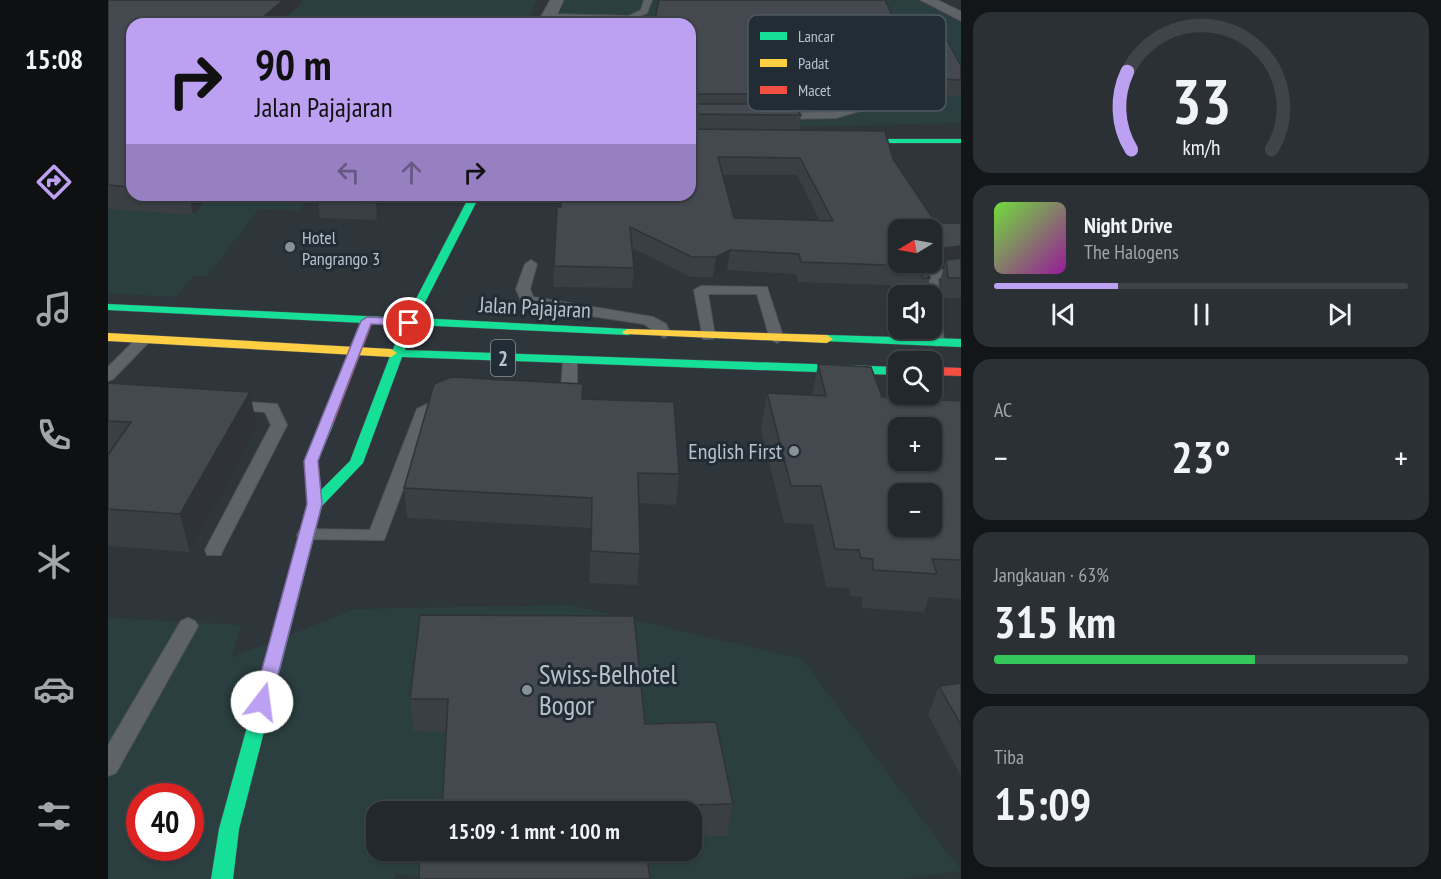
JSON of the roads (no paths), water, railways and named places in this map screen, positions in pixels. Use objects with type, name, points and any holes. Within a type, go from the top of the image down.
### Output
[{"type":"main road","points":[[834,141],[961,141]]},
{"type":"main road","points":[[315,504],[356,463],[409,323],[472,201]]},
{"type":"main road","name":"Jalan Pajajaran","points":[[108,307],[777,339],[961,343]]},
{"type":"main road","points":[[222,879],[229,829],[315,504],[311,461],[353,351],[367,321]]},
{"type":"main road","name":"2","points":[[108,337],[397,353],[888,371]]},
{"type":"main road","points":[[942,371],[961,372]]},
{"type":"street","points":[[548,18],[557,0]]},
{"type":"street","points":[[927,0],[961,17]]},
{"type":"lane","points":[[630,18],[644,11],[648,0]]},
{"type":"lane","points":[[773,115],[796,117],[836,115],[849,111]]},
{"type":"lane","points":[[796,117],[803,127]]},
{"type":"lane","points":[[531,264],[523,289],[527,300],[544,305],[648,320],[661,327],[664,334]]},
{"type":"lane","points":[[937,342],[932,276],[961,272]]},
{"type":"lane","points":[[708,336],[701,290],[762,291],[777,339]]},
{"type":"lane","points":[[108,376],[143,340]]},
{"type":"lane","points":[[546,395],[569,396],[570,360]]},
{"type":"lane","points":[[306,535],[377,536],[425,409],[466,393]]},
{"type":"lane","points":[[210,405],[271,407],[279,425],[214,550]]},
{"type":"lane","points":[[108,766],[188,626]]},
{"type":"place","name":"Hotel Pangrango 3","points":[[290,247]]},
{"type":"place","name":"English First","points":[[794,451]]},
{"type":"place","name":"Swiss-Belhotel Bogor","points":[[527,690]]}]
